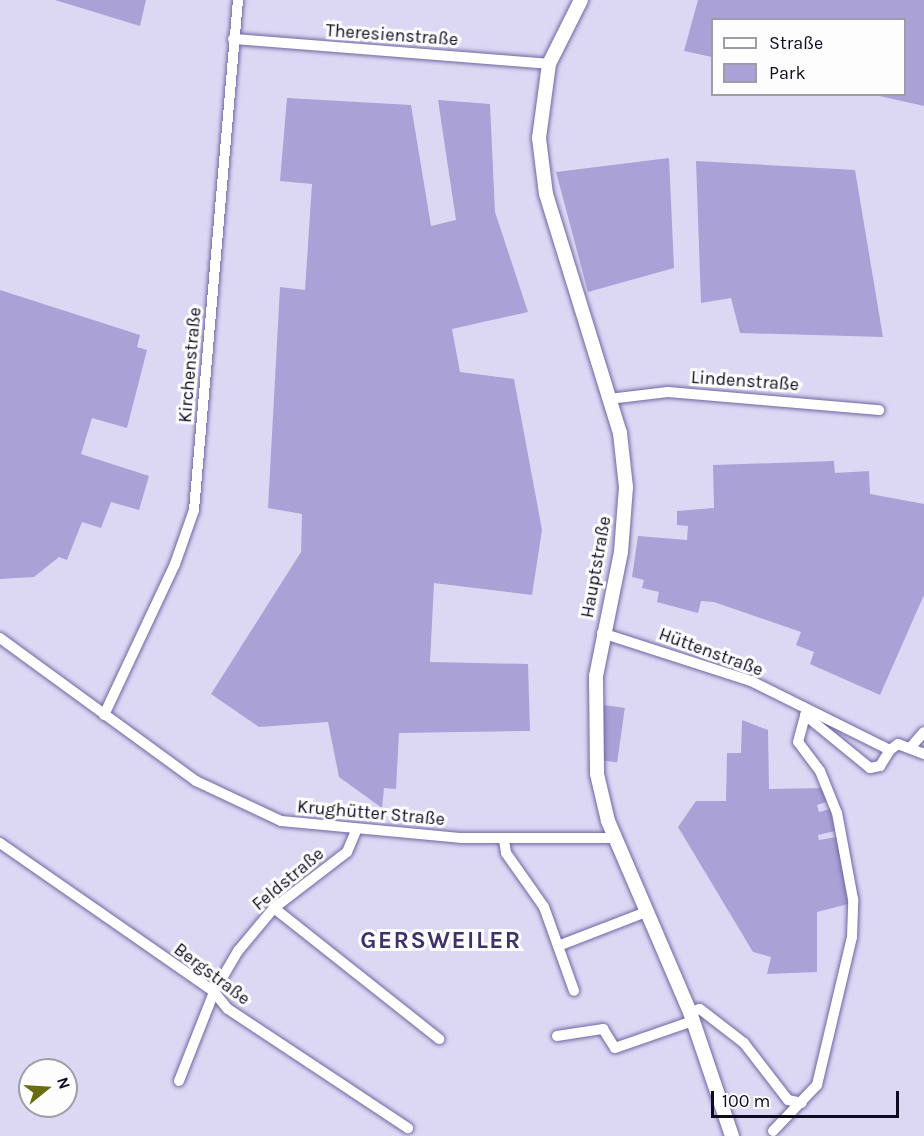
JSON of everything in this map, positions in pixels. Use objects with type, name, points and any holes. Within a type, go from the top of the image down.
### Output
[{"type":"main road","name":"Hauptstraße","points":[[581,0],[549,64],[539,114],[546,194],[609,399],[626,487],[621,552],[602,633],[594,744],[614,838],[691,1016],[732,1136]]},
{"type":"street","name":"Kirchenstraße","points":[[104,715],[175,564],[194,510],[238,0]]},
{"type":"street","name":"Theresienstraße","points":[[233,39],[549,64]]},
{"type":"street","name":"Lindenstraße","points":[[609,399],[668,392],[879,410]]},
{"type":"street","name":"Hüttenstraße","points":[[602,633],[751,681],[805,713],[890,750],[879,766],[870,768],[805,713]]},
{"type":"street","name":"Krughütter Straße","points":[[0,638],[196,781],[252,810],[303,825],[356,831],[504,840],[614,838]]},
{"type":"street","points":[[773,1131],[817,1085],[849,964],[854,899],[828,785],[798,742],[805,713]]},
{"type":"street","points":[[910,748],[924,732]]},
{"type":"street","points":[[890,750],[898,744],[924,754]]},
{"type":"street","name":"Feldstraße","points":[[179,1081],[214,992],[238,951],[274,909],[347,852],[356,831]]},
{"type":"street","points":[[504,840],[506,853],[544,907],[574,991]]},
{"type":"street","name":"Bergstraße","points":[[0,843],[214,992],[228,1009],[408,1128]]},
{"type":"street","points":[[274,909],[439,1039]]},
{"type":"street","points":[[558,946],[646,912]]},
{"type":"street","points":[[557,1036],[603,1029],[615,1048],[691,1016],[700,1009],[744,1043],[788,1100],[802,1103]]},
{"type":"green space","points":[[55,0],[146,0],[140,26]]},
{"type":"green space","points":[[698,0],[924,0],[924,106],[879,96],[906,96],[906,18],[711,18],[711,57],[684,51]]},
{"type":"green space","points":[[287,98],[411,105],[431,226],[456,220],[438,100],[490,104],[495,212],[528,312],[452,329],[460,372],[514,379],[542,530],[532,595],[434,583],[430,662],[528,664],[530,731],[399,733],[396,789],[384,788],[382,808],[339,777],[328,722],[259,727],[211,694],[301,552],[302,514],[268,508],[280,287],[305,290],[312,184],[280,181]]},
{"type":"green space","points":[[669,158],[674,268],[588,292],[556,172]]},
{"type":"green space","points":[[696,161],[855,170],[883,337],[740,333],[731,298],[701,303]]},
{"type":"green space","points":[[0,290],[140,335],[137,347],[147,350],[127,428],[92,418],[81,454],[149,476],[139,510],[111,502],[101,528],[82,522],[67,560],[59,557],[34,577],[0,579]]},
{"type":"green space","points":[[834,461],[835,473],[869,471],[870,494],[924,504],[924,595],[880,695],[810,664],[814,652],[796,645],[801,632],[714,602],[701,601],[698,613],[657,602],[659,592],[642,588],[644,580],[632,577],[638,536],[687,540],[688,526],[677,525],[677,511],[714,508],[713,465]]},
{"type":"green space","points":[[604,705],[625,708],[617,762],[596,759]]},
{"type":"green space","points":[[742,720],[768,730],[769,789],[826,788],[829,801],[817,805],[819,812],[830,809],[835,831],[818,835],[819,840],[837,837],[848,904],[817,912],[817,972],[767,974],[771,957],[753,952],[678,827],[696,801],[726,801],[727,753],[741,753]]},
{"type":"district","name":"GERSWEILER","points":[[441,941]]}]
